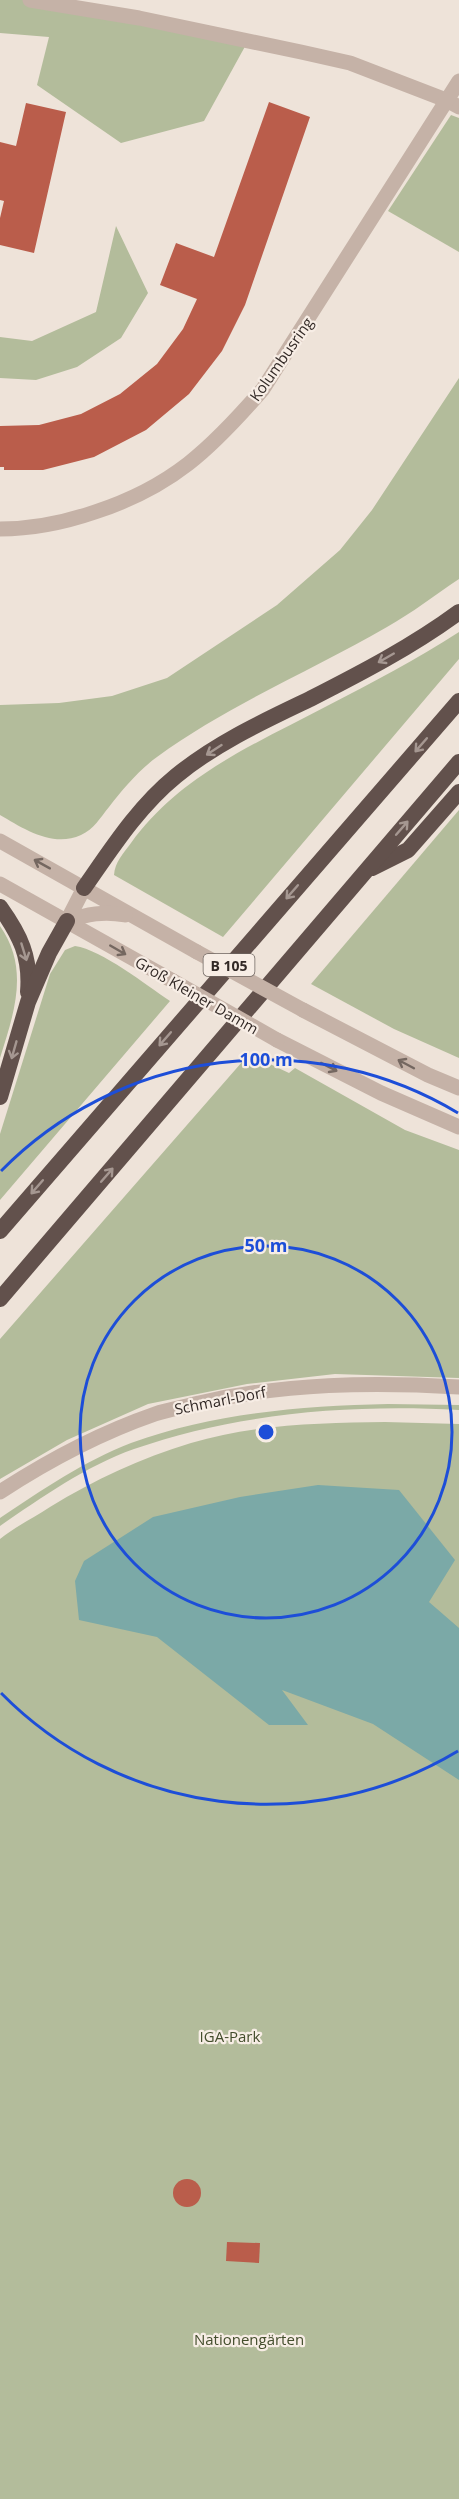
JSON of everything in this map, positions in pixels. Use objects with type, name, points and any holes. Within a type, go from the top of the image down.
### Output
[{"type":"highway","points":[[84,888],[132,820],[177,775],[215,748],[352,678],[436,629],[459,612]]},
{"type":"highway","name":"B 105","points":[[0,1231],[459,701]]},
{"type":"highway","name":"B 105","points":[[0,1299],[459,762]]},
{"type":"highway","points":[[363,873],[408,850],[459,792]]},
{"type":"highway","points":[[0,907],[24,947],[30,972],[28,1002]]},
{"type":"highway","points":[[0,1097],[28,1002],[49,953],[67,921]]},
{"type":"street","points":[[30,0],[139,18],[350,63],[453,104]]},
{"type":"street","name":"Kolumbusring","points":[[0,529],[27,529],[67,522],[118,505],[169,479],[196,459],[225,432],[275,372],[453,104],[459,81]]},
{"type":"street","points":[[0,841],[303,1010],[428,1075],[459,1088]]},
{"type":"street","name":"Groß Kleiner Damm","points":[[0,884],[277,1040],[381,1093],[459,1127]]},
{"type":"street","points":[[67,921],[84,888]]},
{"type":"street","points":[[67,921],[86,915],[109,912],[137,918]]},
{"type":"street","name":"Schmarl-Dorf","points":[[0,1492],[56,1458],[102,1435],[156,1413],[270,1390],[326,1385],[409,1384],[459,1387]]},
{"type":"green space","points":[[0,0],[30,0],[248,41],[204,121],[121,143],[37,85],[49,37],[0,33]]},
{"type":"green space","points":[[451,115],[459,118],[459,252],[388,211]]},
{"type":"green space","points":[[116,226],[148,293],[121,338],[77,367],[36,380],[0,378],[0,337],[32,341],[96,312]]},
{"type":"green space","points":[[459,378],[459,579],[387,627],[184,738],[144,768],[125,787],[97,823],[81,835],[60,839],[49,838],[29,831],[0,815],[0,705],[59,703],[112,696],[167,678],[277,605],[340,550],[372,510]]},
{"type":"green space","points":[[459,632],[459,659],[223,937],[114,875],[120,858],[151,819],[172,798],[220,763],[377,680]]},
{"type":"green space","points":[[459,810],[459,1058],[394,1029],[311,984]]},
{"type":"green space","points":[[0,926],[15,958],[17,975],[14,1008],[0,1058]]},
{"type":"green space","points":[[75,946],[111,961],[170,1001],[0,1200],[0,1134],[50,974],[65,950]]},
{"type":"green space","points":[[249,1054],[289,1073],[295,1068],[405,1130],[459,1150],[459,1378],[335,1374],[247,1384],[148,1404],[67,1440],[0,1479],[0,1339]]},
{"type":"green space","points":[[388,1404],[459,1405],[459,1410],[377,1408],[336,1410],[254,1419],[173,1437],[134,1449],[99,1464],[65,1483],[0,1526],[0,1518],[80,1467],[114,1450],[162,1433],[258,1413]]},
{"type":"green space","name":"IGA-Park","points":[[385,1422],[459,1424],[459,2499],[0,2499],[0,1539],[50,1507],[101,1479],[136,1463],[191,1443],[263,1428]]},
{"type":"water","points":[[318,1485],[399,1490],[455,1560],[429,1602],[459,1628],[459,1780],[373,1724],[282,1690],[308,1725],[269,1725],[157,1637],[79,1620],[75,1581],[84,1561],[153,1517],[240,1497]]},
{"type":"building","points":[[269,102],[310,117],[245,305],[222,351],[189,394],[146,430],[94,457],[43,470],[4,470],[4,467],[0,467],[0,426],[39,425],[81,414],[120,394],[157,364],[183,329],[197,299],[160,285],[176,243],[214,257]]},
{"type":"building","points":[[26,103],[66,112],[34,253],[0,245],[0,218],[4,201],[0,200],[0,142],[16,146]]},
{"type":"building","points":[[187,2179],[197,2183],[201,2193],[197,2203],[187,2207],[177,2203],[173,2193],[177,2183]]},
{"type":"building","points":[[227,2242],[260,2243],[259,2263],[226,2261]]},
{"type":"park label","name":"Nationengärten","points":[[249,2339]]}]
